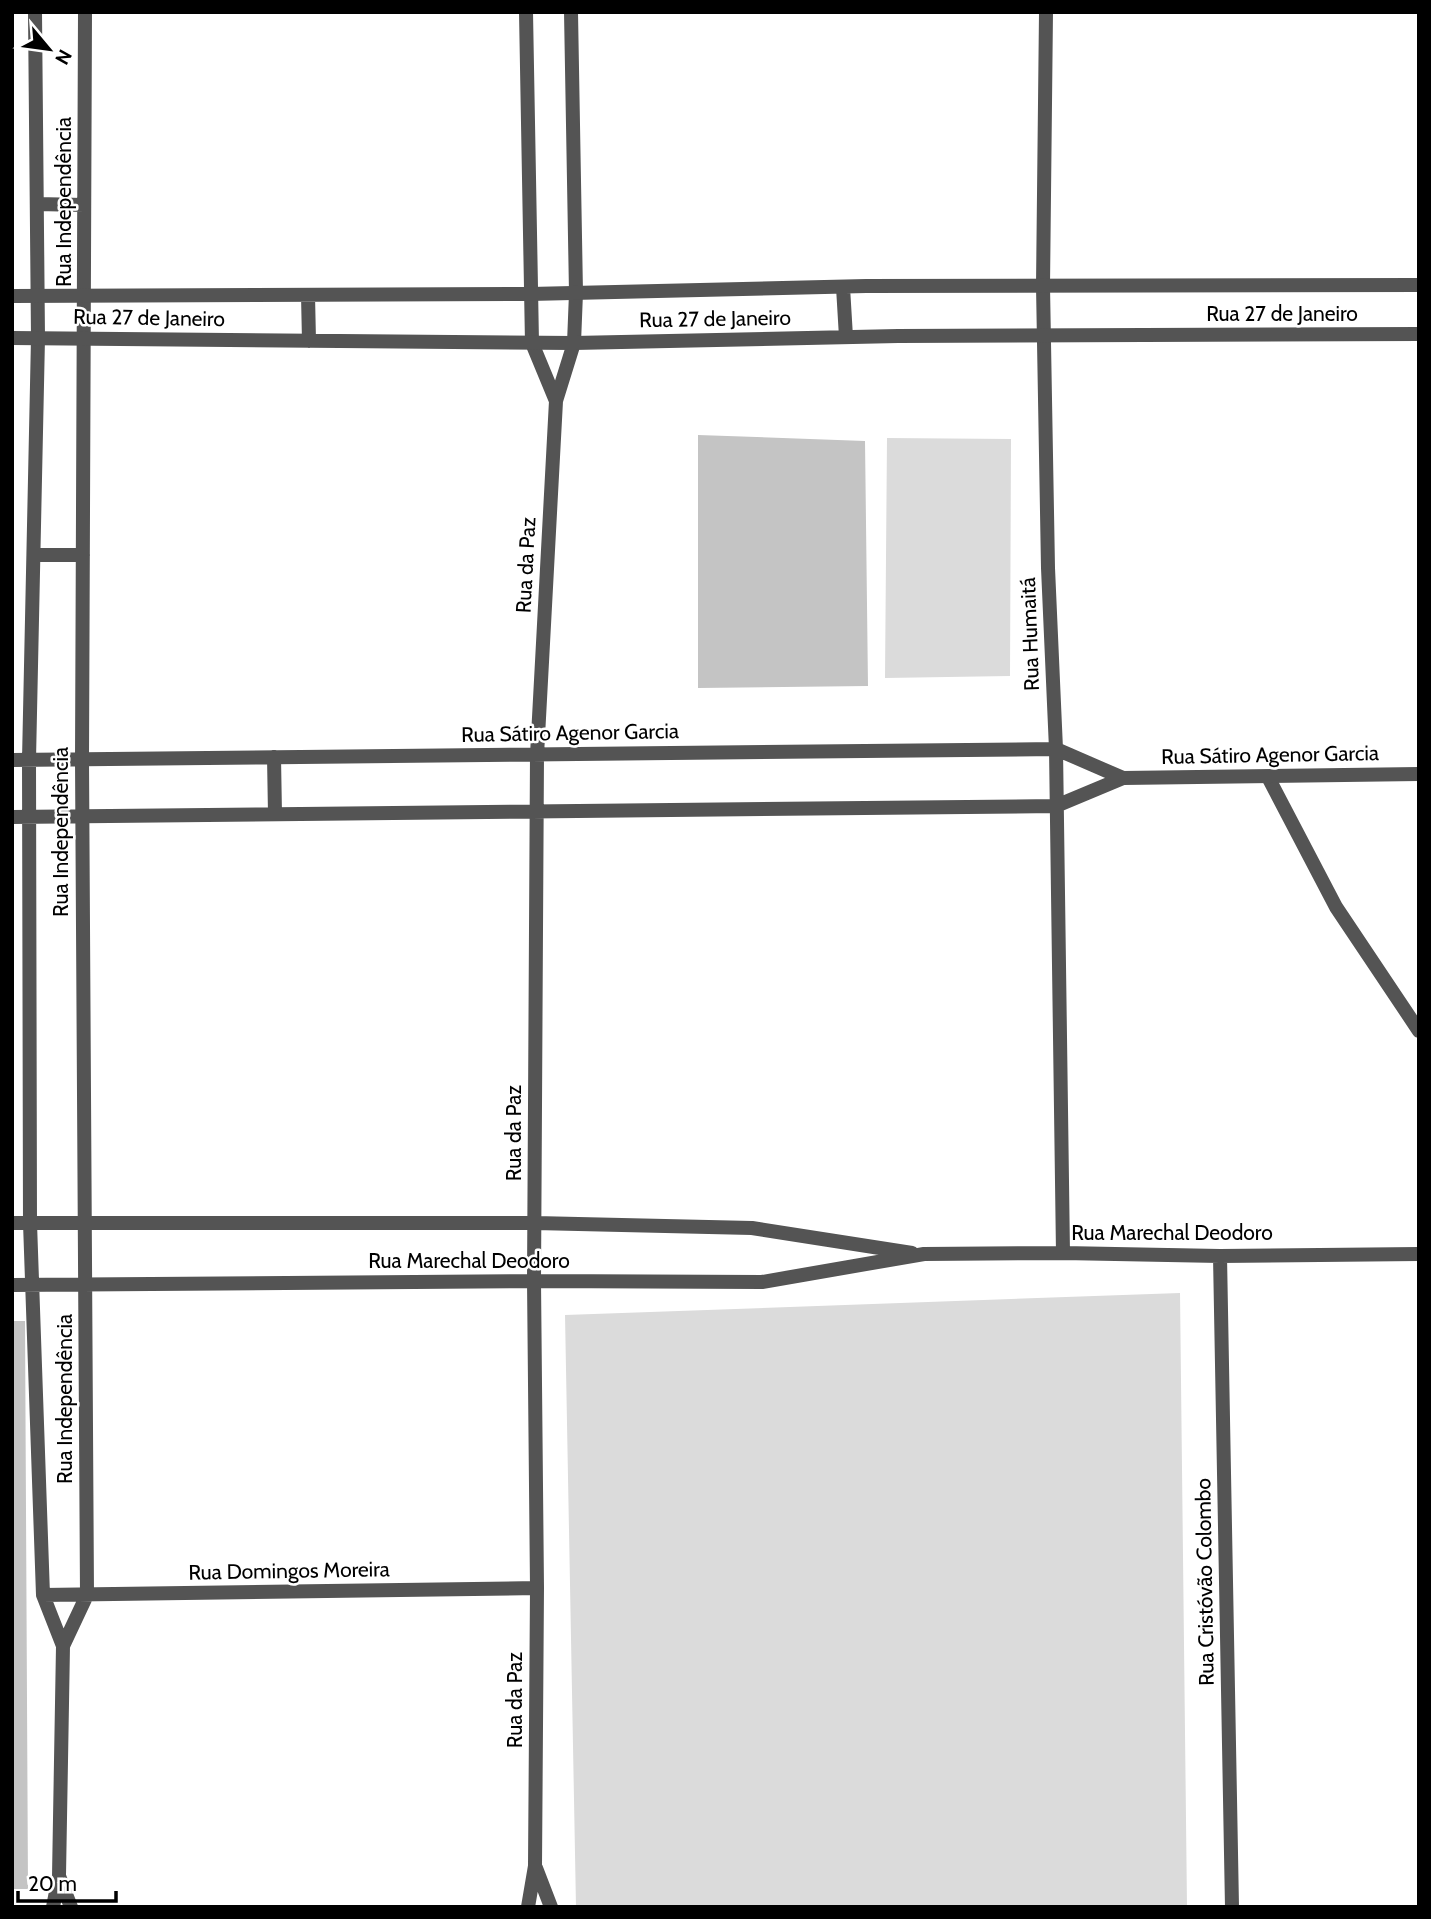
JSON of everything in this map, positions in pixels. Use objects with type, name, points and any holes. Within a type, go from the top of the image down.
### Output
[{"type":"street","name":"Rua Independência","points":[[36,12],[38,338],[29,760],[30,1223],[43,1595],[63,1646],[60,1876],[53,1907]]},
{"type":"street","name":"Rua Independência","points":[[63,1646],[88,1595],[82,816],[85,12]]},
{"type":"street","name":"Rua da Paz","points":[[526,12],[532,343],[556,401]]},
{"type":"street","name":"Rua da Paz","points":[[528,1907],[536,1866],[534,1281],[537,755],[556,401],[574,344],[576,293],[571,12]]},
{"type":"street","name":"Rua Humaitá","points":[[1046,12],[1043,286],[1048,568],[1056,750],[1063,1253]]},
{"type":"street","points":[[37,204],[85,205]]},
{"type":"street","name":"Rua 27 de Janeiro","points":[[12,296],[530,294],[843,287],[1419,285]]},
{"type":"street","points":[[843,287],[845,337]]},
{"type":"street","points":[[308,295],[309,341]]},
{"type":"street","name":"Rua 27 de Janeiro","points":[[12,338],[574,344],[845,337],[1419,334]]},
{"type":"street","points":[[34,555],[83,555]]},
{"type":"street","name":"Rua Sátiro Agenor Garcia","points":[[12,760],[1056,750],[1123,778]]},
{"type":"street","points":[[274,757],[275,814]]},
{"type":"street","name":"Rua Sátiro Agenor Garcia","points":[[12,817],[1056,806],[1123,778],[1419,774]]},
{"type":"street","points":[[1268,777],[1336,907],[1419,1031]]},
{"type":"street","name":"Rua Marechal Deodoro","points":[[12,1223],[535,1223],[752,1228],[924,1254],[1419,1254]]},
{"type":"street","name":"Rua Marechal Deodoro","points":[[12,1285],[762,1282],[924,1254]]},
{"type":"street","name":"Rua Cristóvão Colombo","points":[[1220,1256],[1232,1907]]},
{"type":"street","name":"Rua Domingos Moreira","points":[[43,1595],[537,1588]]},
{"type":"street","name":"Rua da Paz","points":[[536,1866],[551,1907]]},
{"type":"street","name":"Rua Independência","points":[[60,1876],[71,1907]]},
{"type":"shaded area","points":[[887,438],[1011,439],[1010,676],[885,678]]},
{"type":"shaded area","points":[[1180,1293],[1187,1907],[576,1907],[565,1315]]},
{"type":"building","points":[[698,435],[865,441],[868,686],[698,688]]},
{"type":"building","points":[[12,1321],[25,1321],[28,1889],[12,1889]]}]
